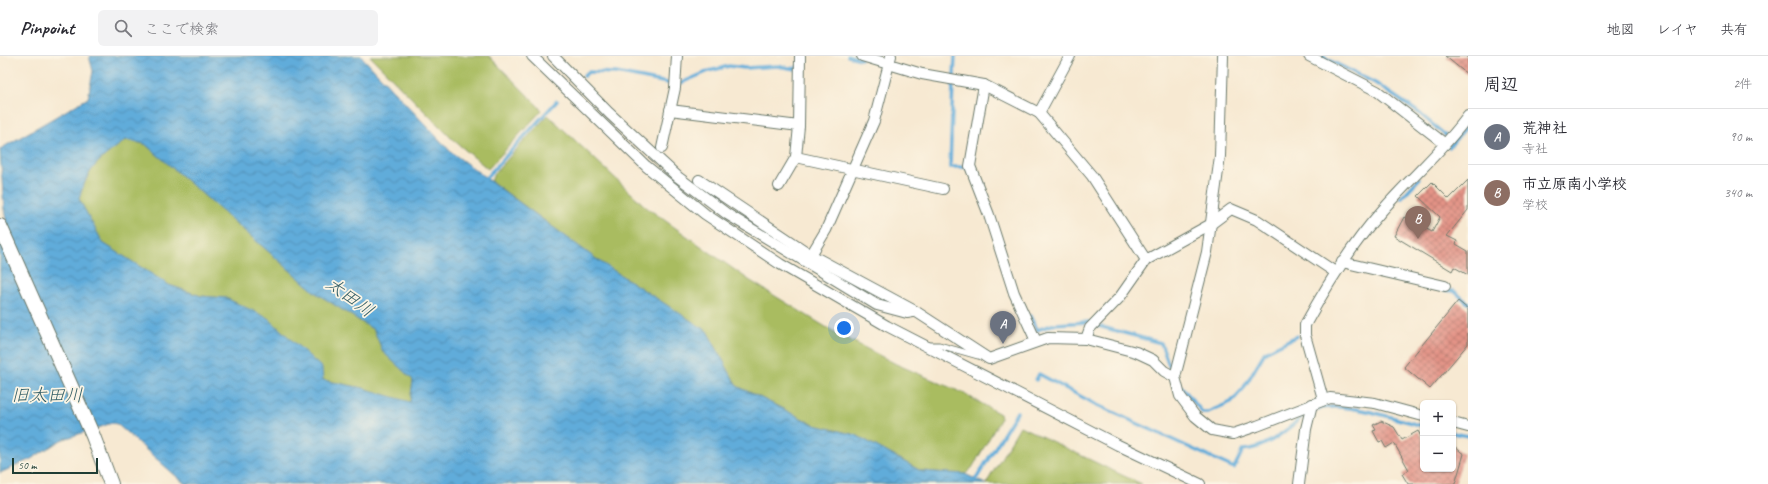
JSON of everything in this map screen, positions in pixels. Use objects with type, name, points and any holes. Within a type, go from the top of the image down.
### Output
[{"type":"street","points":[[532,56],[646,166],[705,214],[780,264],[887,326],[925,346],[1118,445],[1200,484]]},
{"type":"street","points":[[553,56],[609,113],[678,177],[727,214],[878,305],[907,313],[915,312]]},
{"type":"street","points":[[662,148],[675,88],[677,56]]},
{"type":"street","points":[[779,186],[796,157],[799,126],[800,56]]},
{"type":"street","points":[[862,56],[890,60],[922,74],[984,84],[1039,113],[1092,176],[1146,260]]},
{"type":"street","points":[[1039,113],[1070,56]]},
{"type":"street","points":[[1223,56],[1220,156],[1207,252],[1175,377],[1180,396],[1195,416],[1212,430],[1233,434],[1257,426],[1323,399],[1330,398],[1375,403],[1420,415]]},
{"type":"street","points":[[1309,56],[1377,91],[1445,144]]},
{"type":"street","points":[[811,255],[826,230],[874,121],[890,60]]},
{"type":"street","points":[[984,84],[970,166],[989,215],[1014,293],[1036,341]]},
{"type":"street","points":[[670,110],[799,126]]},
{"type":"street","points":[[1323,399],[1305,335],[1305,325],[1335,272],[1379,213],[1445,144],[1468,116]]},
{"type":"street","points":[[796,157],[943,190]]},
{"type":"street","points":[[699,180],[811,255],[915,312],[989,359],[1048,338],[1086,339],[1136,352],[1153,360],[1164,371],[1175,377]]},
{"type":"street","points":[[1086,339],[1090,328],[1120,297],[1146,260],[1211,224],[1231,210],[1257,220],[1335,272]]},
{"type":"street","points":[[0,226],[93,436],[111,484]]},
{"type":"street","points":[[1342,262],[1445,286]]},
{"type":"street","points":[[1300,484],[1306,430],[1312,404]]},
{"type":"street","points":[[1456,424],[1468,427]]},
{"type":"lane","points":[[925,346],[939,345],[989,359]]},
{"type":"green space","points":[[370,56],[489,56],[542,110],[488,169],[451,138]]},
{"type":"green space","points":[[548,115],[646,207],[749,280],[829,329],[896,364],[963,393],[1000,414],[1001,418],[972,468],[965,474],[921,471],[856,435],[815,425],[737,386],[707,331],[599,261],[491,181],[494,174]]},
{"type":"green space","points":[[126,140],[145,144],[316,293],[374,330],[383,352],[413,380],[410,403],[363,388],[323,380],[226,298],[201,296],[169,285],[103,243],[79,199],[87,178],[96,164]]},
{"type":"green space","points":[[1020,426],[1126,477],[1142,484],[986,484]]},
{"type":"water","points":[[89,56],[361,56],[451,152],[599,261],[707,331],[737,386],[815,425],[856,435],[921,471],[965,474],[986,484],[185,484],[117,424],[112,423],[61,440],[31,459],[0,473],[0,222],[6,220],[0,149],[88,98],[93,71]],"holes":[[[126,140],[145,144],[316,293],[374,330],[383,352],[413,380],[410,402],[363,388],[323,380],[322,368],[268,318],[226,298],[201,296],[169,285],[103,243],[79,199],[87,178],[102,158]]]},
{"type":"building","points":[[1445,56],[1468,56],[1468,75]]},
{"type":"building","points":[[1468,180],[1468,210],[1447,236],[1457,241],[1456,244],[1468,251],[1468,275],[1454,267],[1452,271],[1394,236],[1404,217],[1432,232],[1440,217],[1418,196],[1432,182],[1449,199]]},
{"type":"building","points":[[1458,301],[1468,309],[1468,344],[1430,389],[1404,367]]},
{"type":"building","points":[[1381,421],[1394,427],[1402,440],[1418,431],[1420,435],[1420,472],[1456,472],[1456,448],[1464,454],[1455,484],[1408,484],[1402,474],[1409,470],[1394,443],[1386,448],[1382,441],[1379,442],[1373,431],[1376,430],[1373,425]]},
{"type":"waterway","points":[[848,56],[861,59]]},
{"type":"waterway","points":[[954,76],[955,56]]},
{"type":"waterway","points":[[1321,56],[1375,83],[1418,112],[1445,135]]},
{"type":"waterway","points":[[681,83],[709,71],[729,66],[745,68],[777,66],[796,69],[797,67]]},
{"type":"waterway","points":[[584,76],[588,72],[616,73],[673,84]]},
{"type":"waterway","points":[[953,83],[950,167],[968,167]]},
{"type":"waterway","points":[[483,181],[557,101]]},
{"type":"waterway","points":[[1449,147],[1468,125]]},
{"type":"waterway","points":[[1401,198],[1419,179]]},
{"type":"waterway","points":[[1444,290],[1454,291],[1468,303]]},
{"type":"waterway","points":[[1030,316],[1037,330],[1055,324],[1089,322]]},
{"type":"waterway","points":[[1098,326],[1161,343],[1170,368]]},
{"type":"waterway","points":[[1182,387],[1202,412],[1208,412],[1231,402],[1243,389],[1265,352],[1297,336]]},
{"type":"waterway","points":[[1036,380],[1039,374],[1095,404],[1234,468],[1243,450],[1251,449],[1267,443],[1302,417]]},
{"type":"waterway","points":[[1318,409],[1329,407],[1356,409],[1385,415],[1420,425]]},
{"type":"waterway","points":[[976,479],[1017,412]]},
{"type":"waterway","points":[[1456,434],[1468,436]]},
{"type":"place","name":"市立原南小学校","points":[[1418,239]]},
{"type":"place","name":"荒神社","points":[[1003,344]]},
{"type":"water label","name":"太田川","points":[[350,297]]},
{"type":"water label","name":"旧太田川","points":[[47,395]]}]
